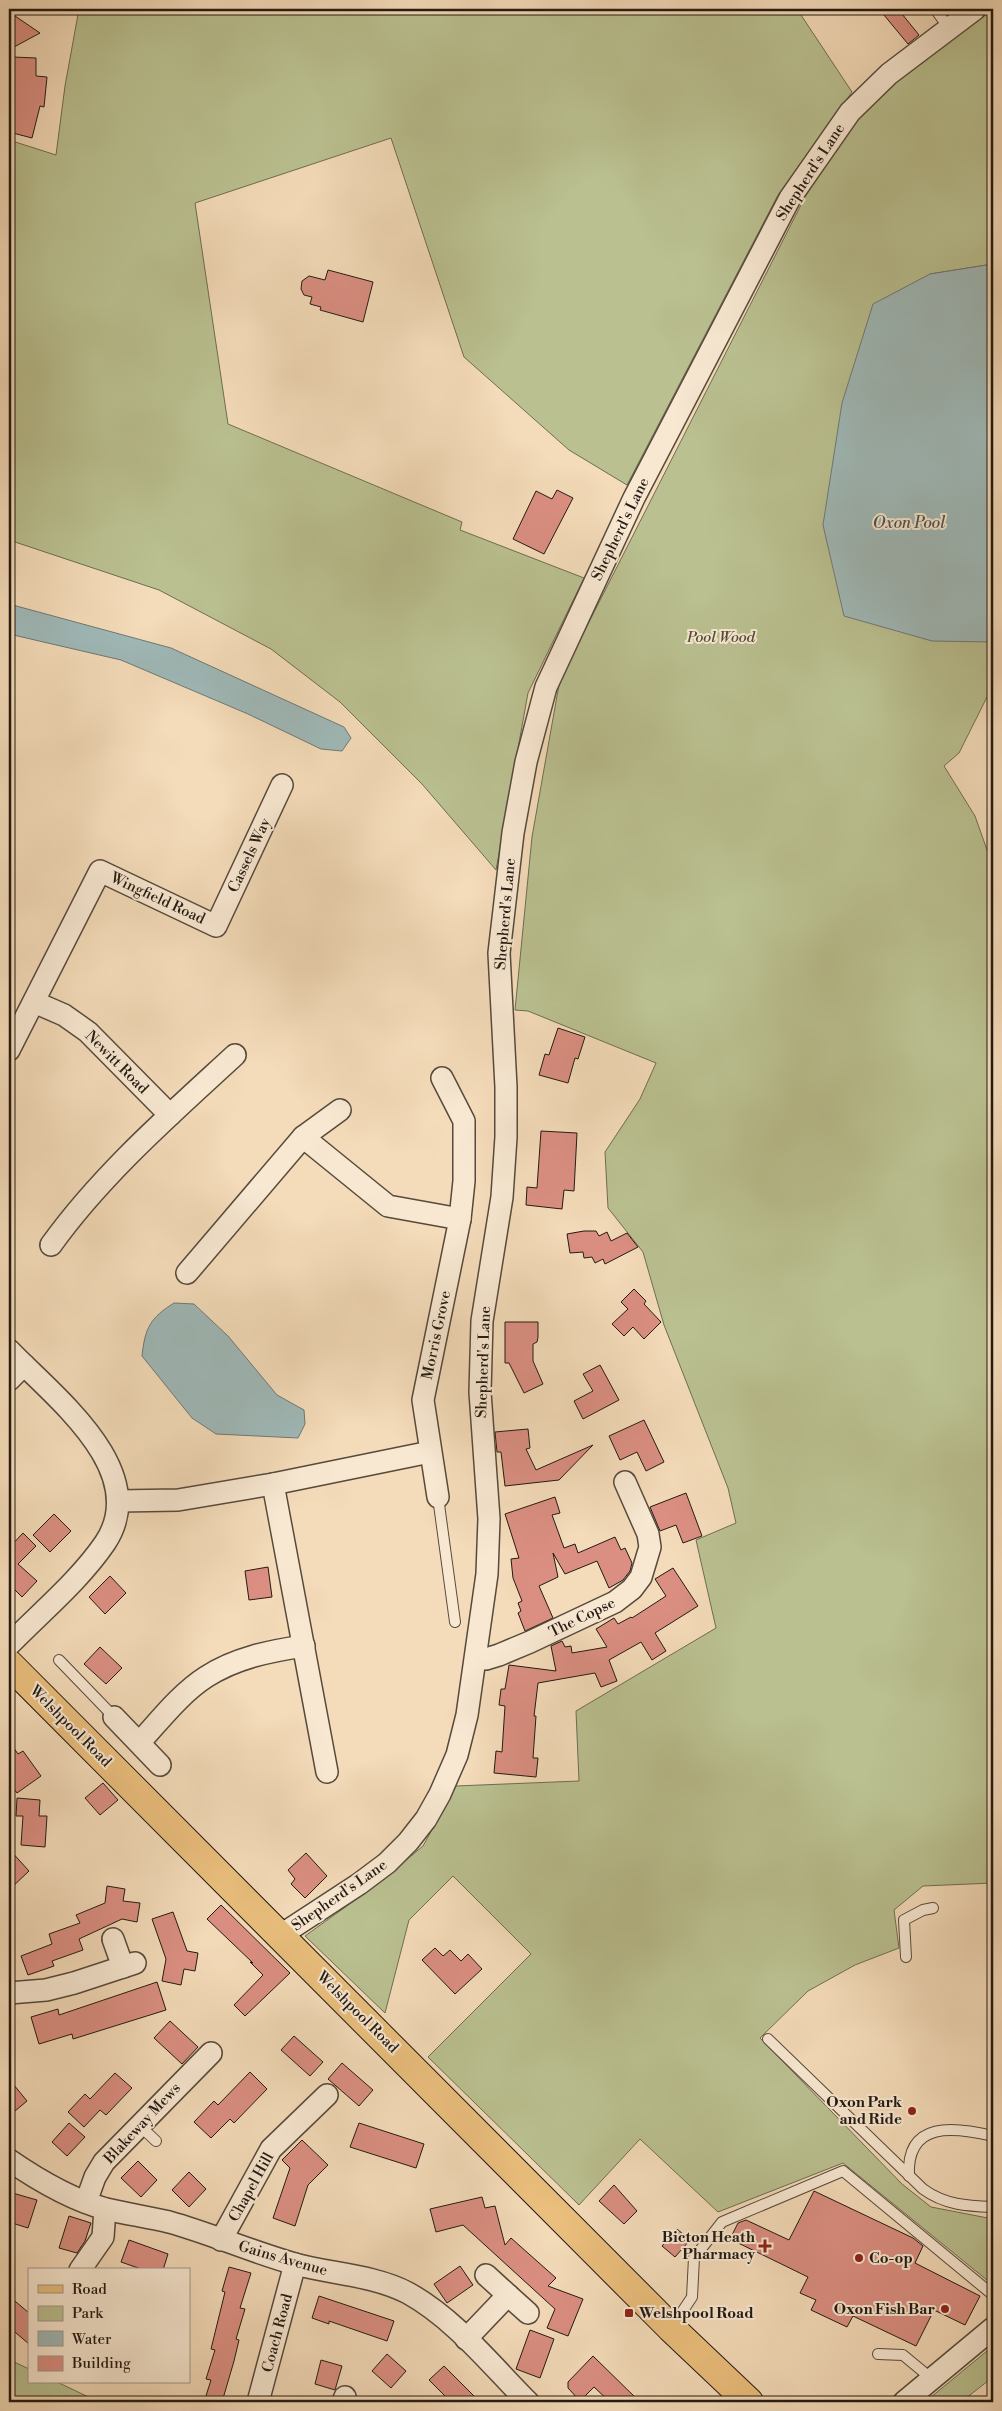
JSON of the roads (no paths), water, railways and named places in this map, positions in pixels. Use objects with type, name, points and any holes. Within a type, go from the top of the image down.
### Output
[{"type":"main road","name":"Welshpool Road","points":[[9,1664],[671,2328],[749,2402]]},
{"type":"street","name":"Shepherd's Lane","points":[[281,1935],[318,1912],[388,1863],[426,1819],[440,1794],[457,1755],[476,1657],[487,1574],[488,1519],[480,1392],[482,1321],[502,1197],[506,1137],[506,1087],[499,953],[513,833],[526,762],[546,687],[634,498],[790,198],[850,112],[889,74],[975,9]]},
{"type":"street","name":"Cassels Way","points":[[216,926],[282,785]]},
{"type":"street","name":"Wingfield Road","points":[[34,1002],[100,871],[216,926]]},
{"type":"street","points":[[9,1050],[16,1020],[34,1002]]},
{"type":"street","name":"Newitt Road","points":[[34,1002],[64,1015],[88,1032],[170,1115]]},
{"type":"street","points":[[51,1245],[76,1212],[170,1115],[235,1055]]},
{"type":"street","name":"Morris Grove","points":[[438,1497],[423,1400],[460,1219],[464,1181],[464,1121],[442,1078]]},
{"type":"street","points":[[187,1273],[303,1137],[340,1110]]},
{"type":"street","points":[[303,1137],[388,1206],[460,1219]]},
{"type":"street","points":[[9,1350],[16,1373],[80,1423],[105,1456],[111,1470],[118,1501],[115,1520],[106,1540],[92,1561],[9,1645]]},
{"type":"street","points":[[118,1501],[178,1500],[273,1484],[430,1452]]},
{"type":"street","name":"The Copse","points":[[476,1657],[486,1659],[530,1642],[615,1602],[632,1589],[641,1577],[650,1547],[648,1534],[625,1482]]},
{"type":"street","points":[[273,1484],[328,1772]]},
{"type":"street","points":[[140,1742],[205,1677],[234,1663],[266,1651],[304,1646]]},
{"type":"street","points":[[114,1717],[160,1765]]},
{"type":"street","points":[[9,1993],[46,1990],[129,1965],[113,1939]]},
{"type":"street","name":"Blakeway Mews","points":[[81,2268],[103,2237],[96,2205],[95,2176],[104,2162],[210,2053]]},
{"type":"street","name":"Chapel Hill","points":[[221,2240],[271,2149],[327,2095]]},
{"type":"street","name":"Gains Avenue","points":[[9,2160],[43,2181],[96,2205],[170,2222],[295,2264],[378,2283],[407,2293],[434,2311],[466,2339],[521,2400]]},
{"type":"street","name":"Coach Road","points":[[259,2402],[295,2264]]},
{"type":"street","points":[[486,2275],[528,2313]]},
{"type":"street","points":[[466,2339],[508,2295]]},
{"type":"street","points":[[904,2402],[993,2328]]},
{"type":"lane","points":[[935,9],[949,28]]},
{"type":"lane","points":[[438,1497],[455,1622]]},
{"type":"lane","points":[[60,1660],[114,1717]]},
{"type":"lane","points":[[906,1957],[904,1920],[923,1910],[933,1908]]},
{"type":"lane","points":[[768,2039],[909,2176],[936,2198],[951,2204],[993,2207]]},
{"type":"lane","points":[[139,2125],[156,2141]]},
{"type":"lane","points":[[909,2176],[908,2165],[912,2153],[918,2141],[930,2132],[941,2129],[958,2130],[993,2136]]},
{"type":"lane","points":[[671,2328],[692,2297],[694,2258],[722,2222],[843,2171],[993,2295]]},
{"type":"lane","points":[[878,2354],[903,2354],[932,2379]]},
{"type":"water","name":"Oxon Pool","points":[[993,264],[993,637],[991,642],[932,641],[844,616],[823,525],[842,403],[873,304],[930,274]]},
{"type":"water","points":[[9,604],[171,648],[344,727],[351,738],[342,751],[321,749],[248,714],[121,660],[9,634]]},
{"type":"water","points":[[174,1303],[194,1304],[228,1336],[277,1395],[304,1410],[305,1424],[298,1438],[216,1434],[192,1418],[142,1356],[145,1338],[150,1325],[159,1314]]},
{"type":"place","name":"Oxon Park and Ride","points":[[912,2111]]},
{"type":"place","name":"Bicton Heath Pharmacy","points":[[765,2246]]},
{"type":"place","name":"Co-op","points":[[859,2258]]},
{"type":"place","name":"Oxon Fish Bar","points":[[945,2309]]},
{"type":"place","name":"Welshpool Road","points":[[629,2313]]},
{"type":"park label","name":"Pool Wood","points":[[721,637]]}]
